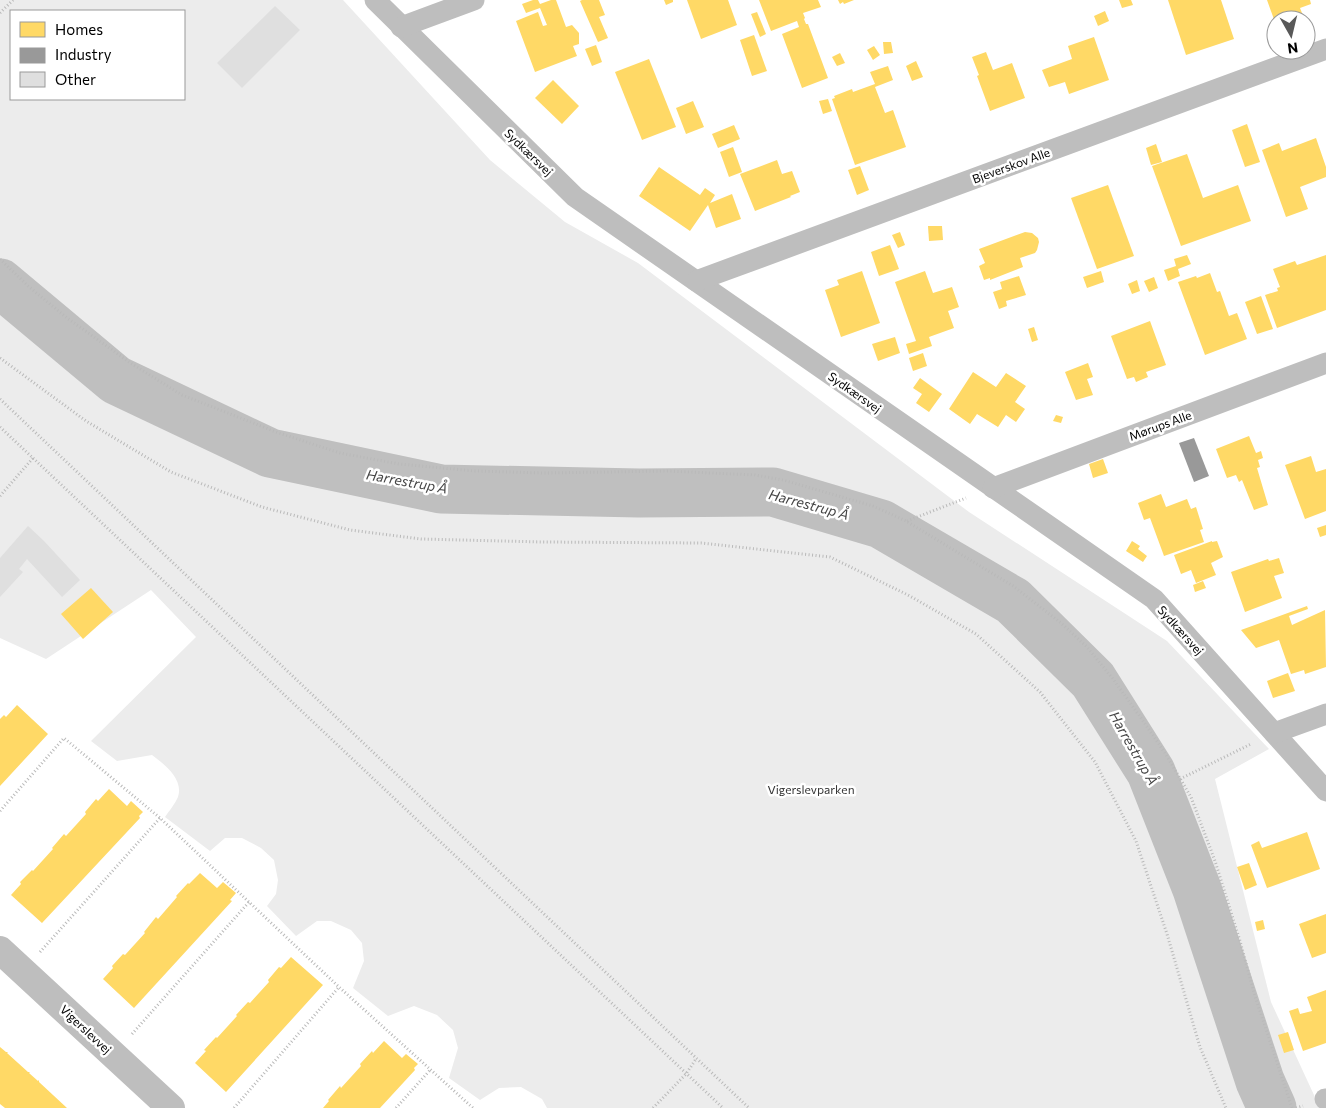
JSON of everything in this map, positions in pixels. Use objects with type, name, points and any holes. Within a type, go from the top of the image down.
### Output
[{"type":"street","name":"Sydkærsvej","points":[[375,0],[575,197],[1154,599],[1326,791]]},
{"type":"street","points":[[402,28],[474,0]]},
{"type":"street","name":"Bjeverskov Alle","points":[[696,281],[1326,50]]},
{"type":"street","name":"Mørups Alle","points":[[993,488],[1326,363]]},
{"type":"street","points":[[1274,733],[1326,714]]},
{"type":"street","name":"Vigerslevvej","points":[[0,950],[24,970],[171,1108]]},
{"type":"path","points":[[0,13],[13,0]]},
{"type":"path","points":[[0,258],[28,286],[68,318],[132,364],[182,395],[276,432],[340,453],[399,464],[475,471],[668,471],[755,475],[783,480],[873,506],[906,521],[1013,586],[1061,623],[1087,647],[1114,679],[1165,753],[1191,798],[1215,861],[1258,1005],[1292,1108]]},
{"type":"path","points":[[0,358],[86,421],[171,472],[262,507],[350,530],[421,539],[701,543],[830,557],[908,595],[976,634],[1040,692],[1095,762],[1136,841],[1167,934],[1200,1047],[1226,1108]]},
{"type":"path","points":[[0,399],[749,1108]]},
{"type":"path","points":[[0,427],[723,1108]]},
{"type":"path","points":[[0,496],[33,458]]},
{"type":"path","points":[[906,521],[993,488]]},
{"type":"path","points":[[1180,779],[1274,733]]},
{"type":"path","points":[[0,811],[64,738],[160,818],[339,987],[473,1108]]},
{"type":"path","points":[[24,970],[160,818]]},
{"type":"path","points":[[114,1055],[249,902]]},
{"type":"path","points":[[234,1108],[339,987]]},
{"type":"path","points":[[652,1108],[686,1074],[696,1059]]},
{"type":"path","points":[[396,1108],[431,1069]]},
{"type":"green space","name":"Vigerslevparken","points":[[0,0],[343,0],[490,160],[565,222],[638,263],[969,512],[1167,641],[1269,749],[1215,779],[1271,1002],[1320,1108],[547,1108],[542,1099],[521,1087],[499,1088],[480,1100],[449,1078],[458,1048],[453,1030],[437,1015],[414,1006],[388,1016],[353,988],[364,961],[362,943],[351,930],[331,921],[317,921],[296,936],[267,906],[276,894],[278,880],[274,860],[261,848],[242,838],[225,838],[210,851],[165,817],[177,800],[179,790],[176,778],[167,767],[152,755],[117,761],[91,741],[196,637],[151,590],[46,659],[0,638]]},
{"type":"building: Homes","points":[[538,0],[540,4],[556,0],[566,27],[572,25],[579,33],[579,44],[573,46],[577,56],[535,72],[516,21],[538,12],[543,26],[547,25],[540,8],[526,13],[522,4]]},
{"type":"building: Homes","points":[[599,0],[605,15],[599,17],[608,38],[598,42],[580,1]]},
{"type":"building: Homes","points":[[664,0],[673,0],[673,2],[666,5]]},
{"type":"building: Homes","points":[[687,0],[728,0],[737,25],[701,39]]},
{"type":"building: Homes","points":[[759,0],[818,0],[821,7],[803,13],[828,78],[802,88],[782,34],[799,27],[797,21],[771,31]]},
{"type":"building: Homes","points":[[838,0],[854,0],[840,4]]},
{"type":"building: Homes","points":[[1119,0],[1131,0],[1133,5],[1122,8]]},
{"type":"building: Homes","points":[[1168,0],[1221,0],[1234,39],[1186,55]]},
{"type":"building: Homes","points":[[1267,0],[1310,0],[1311,4],[1300,8],[1301,10],[1271,10]]},
{"type":"building: Homes","points":[[1105,11],[1109,21],[1098,26],[1094,16]]},
{"type":"building: Homes","points":[[757,12],[766,34],[760,37],[751,14]]},
{"type":"building: Homes","points":[[754,35],[767,71],[752,76],[740,40]]},
{"type":"building: Homes","points":[[1094,37],[1109,80],[1069,94],[1065,82],[1049,87],[1042,70],[1072,59],[1068,46]]},
{"type":"building: Homes","points":[[883,42],[891,42],[893,53],[884,54]]},
{"type":"building: Homes","points":[[596,45],[602,62],[592,66],[585,49]]},
{"type":"building: Homes","points":[[874,46],[880,55],[873,60],[867,50]]},
{"type":"building: Homes","points":[[986,52],[993,70],[1012,63],[1025,98],[990,111],[972,57]]},
{"type":"building: Homes","points":[[840,53],[845,63],[837,66],[832,57]]},
{"type":"building: Homes","points":[[649,59],[676,127],[642,140],[615,72]]},
{"type":"building: Homes","points":[[916,61],[923,77],[912,81],[906,66]]},
{"type":"building: Homes","points":[[888,66],[893,80],[875,87],[885,113],[893,110],[906,147],[855,165],[832,99],[835,98],[834,96],[852,89],[853,92],[875,84],[870,72]]},
{"type":"building: Homes","points":[[553,80],[579,106],[562,124],[535,98]]},
{"type":"building: Homes","points":[[828,99],[832,111],[823,114],[819,101]]},
{"type":"building: Homes","points":[[693,101],[704,127],[686,134],[676,108]]},
{"type":"building: Homes","points":[[1247,124],[1260,162],[1245,167],[1232,130]]},
{"type":"building: Homes","points":[[734,125],[740,139],[718,148],[712,134]]},
{"type":"building: Homes","points":[[1316,138],[1326,167],[1326,177],[1300,187],[1308,209],[1286,217],[1262,150],[1279,143],[1282,151]]},
{"type":"building: Homes","points":[[1156,144],[1162,162],[1151,165],[1146,148]]},
{"type":"building: Homes","points":[[733,147],[742,172],[729,177],[720,152]]},
{"type":"building: Homes","points":[[1187,154],[1203,198],[1238,185],[1251,221],[1181,246],[1152,166]]},
{"type":"building: Homes","points":[[777,160],[782,174],[792,171],[800,192],[755,211],[740,174]]},
{"type":"building: Homes","points":[[860,166],[869,190],[857,195],[848,170]]},
{"type":"building: Homes","points":[[659,167],[700,195],[705,188],[715,195],[710,203],[732,194],[741,219],[716,228],[708,205],[690,231],[639,196]]},
{"type":"building: Homes","points":[[1108,185],[1134,256],[1097,269],[1071,198]]},
{"type":"building: Homes","points":[[928,226],[942,226],[943,240],[929,241]]},
{"type":"building: Homes","points":[[900,232],[905,245],[898,248],[892,235]]},
{"type":"building: Homes","points":[[1025,232],[1032,233],[1038,238],[1039,242],[1035,253],[1020,258],[1023,267],[990,280],[990,278],[984,280],[979,266],[985,263],[979,249]]},
{"type":"building: Homes","points":[[890,245],[899,269],[879,276],[871,252]]},
{"type":"building: Homes","points":[[1187,255],[1191,264],[1178,269],[1180,276],[1168,281],[1164,270],[1176,266],[1174,259]]},
{"type":"building: Homes","points":[[1326,255],[1326,310],[1277,328],[1265,295],[1278,291],[1277,288],[1280,287],[1273,269],[1295,261],[1297,265]]},
{"type":"building: Homes","points":[[862,271],[880,323],[841,337],[825,290],[839,285],[837,280]]},
{"type":"building: Homes","points":[[925,271],[933,293],[952,287],[959,307],[948,311],[954,328],[929,337],[932,346],[909,354],[906,344],[916,341],[895,282]]},
{"type":"building: Homes","points":[[1101,271],[1104,282],[1087,288],[1083,277]]},
{"type":"building: Homes","points":[[1210,273],[1217,292],[1220,291],[1229,316],[1237,313],[1247,339],[1205,355],[1178,282]]},
{"type":"building: Homes","points":[[1019,276],[1026,295],[1006,301],[1007,306],[999,309],[993,292],[1002,289],[1000,282]]},
{"type":"building: Homes","points":[[1154,277],[1158,288],[1149,292],[1144,281]]},
{"type":"building: Homes","points":[[1137,280],[1140,291],[1132,294],[1128,284]]},
{"type":"building: Homes","points":[[1261,296],[1273,329],[1257,334],[1245,302]]},
{"type":"building: Homes","points":[[1150,321],[1166,365],[1146,372],[1148,377],[1136,382],[1134,377],[1127,379],[1111,336]]},
{"type":"building: Homes","points":[[1034,327],[1038,340],[1032,342],[1028,329]]},
{"type":"building: Homes","points":[[895,337],[900,353],[878,361],[872,344]]},
{"type":"building: Homes","points":[[923,353],[927,366],[913,371],[909,358]]},
{"type":"building: Homes","points":[[1088,363],[1093,377],[1087,379],[1093,395],[1076,400],[1065,372]]},
{"type":"building: Homes","points":[[973,372],[996,387],[1006,373],[1026,386],[1015,402],[1025,409],[1016,422],[1006,415],[998,427],[977,414],[970,424],[949,409]]},
{"type":"building: Homes","points":[[920,378],[942,394],[929,412],[916,403],[922,394],[913,388]]},
{"type":"building: Homes","points":[[1056,415],[1063,417],[1061,423],[1053,421]]},
{"type":"building: Homes","points":[[1249,436],[1256,453],[1261,451],[1263,458],[1258,460],[1260,467],[1257,468],[1268,505],[1254,510],[1242,480],[1239,482],[1236,475],[1227,478],[1216,449]]},
{"type":"building: Homes","points":[[1311,456],[1316,472],[1326,469],[1326,511],[1305,519],[1285,465]]},
{"type":"building: Homes","points":[[1103,459],[1108,473],[1093,478],[1089,464]]},
{"type":"building: Homes","points":[[1161,494],[1166,507],[1187,499],[1191,509],[1196,507],[1203,529],[1200,530],[1204,542],[1164,556],[1150,518],[1144,520],[1138,503]]},
{"type":"building: Homes","points":[[1326,525],[1326,535],[1320,537],[1317,528]]},
{"type":"building: Homes","points":[[1132,541],[1140,546],[1138,549],[1147,556],[1143,562],[1126,551]]},
{"type":"building: Homes","points":[[1212,541],[1217,541],[1223,557],[1211,563],[1216,575],[1196,583],[1191,570],[1181,574],[1174,555]]},
{"type":"building: Homes","points":[[1279,558],[1284,573],[1274,576],[1282,598],[1245,612],[1231,572],[1268,559],[1269,561]]},
{"type":"building: Homes","points":[[1203,581],[1206,588],[1195,592],[1193,585]]},
{"type":"building: Homes","points":[[91,588],[113,612],[83,639],[61,614]]},
{"type":"building: Homes","points":[[1307,606],[1308,609],[1289,616],[1292,625],[1325,610],[1326,667],[1305,674],[1304,670],[1291,674],[1279,640],[1256,648],[1241,630]]},
{"type":"building: Homes","points":[[1288,673],[1295,691],[1273,698],[1267,681]]},
{"type":"building: Homes","points":[[17,705],[48,734],[0,786],[0,719],[4,715],[6,717]]},
{"type":"building: Homes","points":[[109,789],[127,806],[131,801],[143,812],[139,816],[140,818],[42,923],[11,895],[21,884],[20,882],[33,871],[64,834],[66,836],[86,814],[85,812],[96,799],[98,801]]},
{"type":"building: Homes","points":[[1307,832],[1320,869],[1267,888],[1251,845],[1259,841],[1262,848]]},
{"type":"building: Homes","points":[[1249,863],[1257,885],[1245,890],[1237,867]]},
{"type":"building: Homes","points":[[200,873],[217,888],[223,882],[236,893],[230,900],[232,901],[134,1008],[103,979],[113,968],[112,966],[145,933],[156,917],[158,919],[176,896]]},
{"type":"building: Homes","points":[[1326,914],[1326,953],[1312,958],[1299,924]]},
{"type":"building: Homes","points":[[1263,920],[1265,929],[1257,931],[1255,922]]},
{"type":"building: Homes","points":[[291,957],[323,985],[226,1092],[195,1063],[206,1051],[204,1050],[269,982],[268,980],[279,967],[281,968]]},
{"type":"building: Homes","points":[[1326,990],[1326,1043],[1303,1051],[1289,1011],[1298,1008],[1300,1014],[1312,1011],[1307,997]]},
{"type":"building: Homes","points":[[1288,1032],[1294,1050],[1284,1053],[1278,1035]]},
{"type":"building: Homes","points":[[384,1041],[402,1058],[406,1054],[418,1064],[414,1068],[415,1070],[380,1108],[323,1108],[340,1086],[341,1088],[361,1066],[360,1064]]},
{"type":"building: Homes","points":[[0,1047],[39,1080],[67,1108],[5,1108],[0,1104]]},
{"type":"building: Industry","points":[[1194,438],[1209,476],[1194,482],[1179,443]]},
{"type":"building: Other","points":[[275,6],[300,30],[242,88],[217,63]]},
{"type":"building: Other","points":[[28,526],[80,580],[62,597],[27,559],[19,569],[23,572],[0,597],[0,558]]},
{"type":"waterway","name":"Harrestrup Å","points":[[0,283],[116,380],[270,453],[441,489],[639,493],[773,492],[881,524],[1013,601],[1093,680],[1151,772],[1197,889],[1260,1081],[1272,1108]]}]
